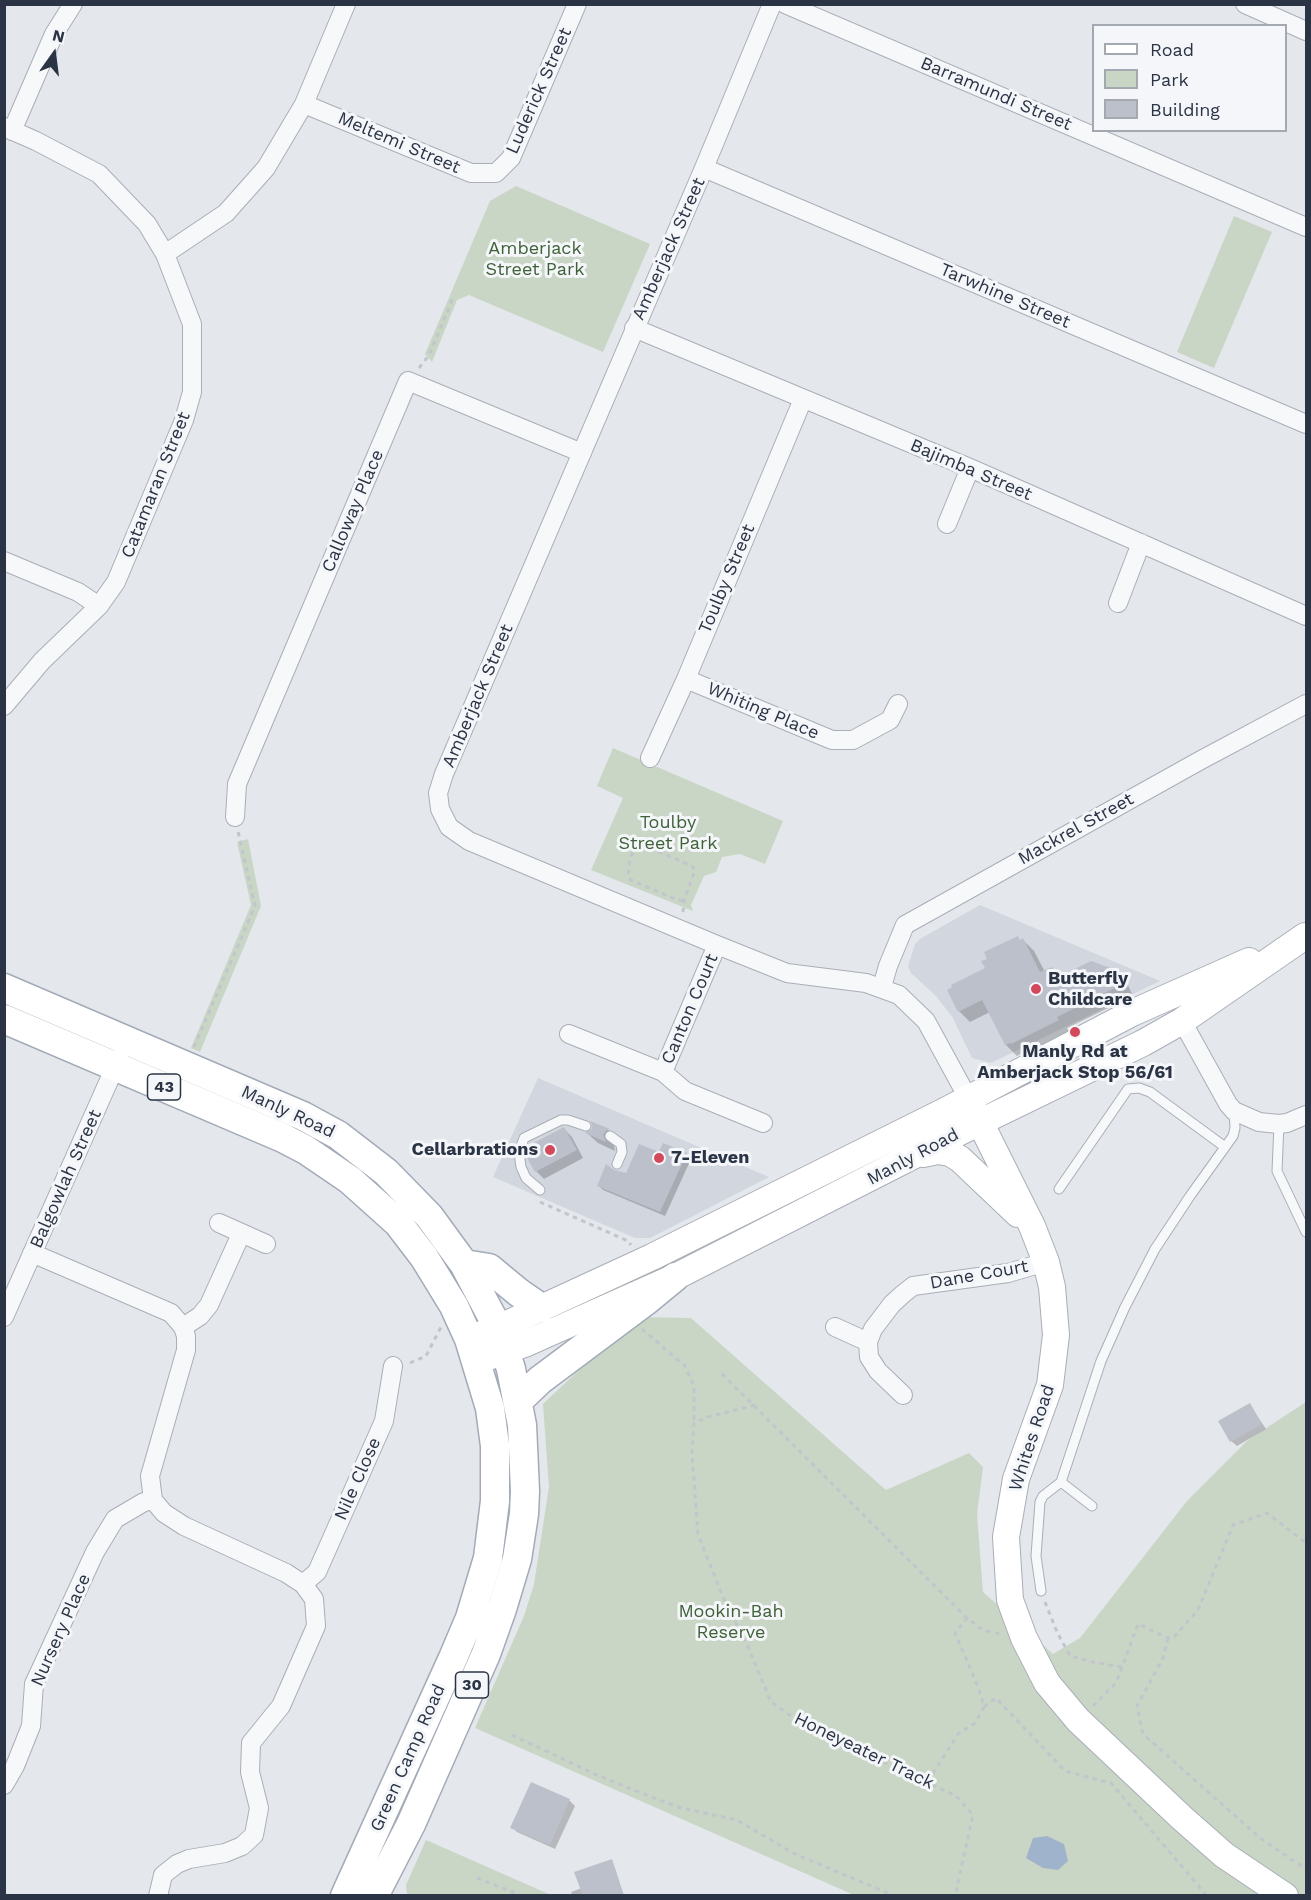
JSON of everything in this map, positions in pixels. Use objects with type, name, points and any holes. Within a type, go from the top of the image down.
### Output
[{"type":"main road","name":"Manly Road","points":[[4,988],[303,1116],[330,1147],[350,1180],[398,1223],[443,1285],[473,1350],[675,1277],[1143,1043],[1182,1021],[1306,935]]},
{"type":"main road","name":"Manly Road","points":[[502,1340],[541,1308],[652,1257],[1131,1013],[1306,935]]},
{"type":"main road","name":"Manly Road","points":[[4,1019],[306,1150],[330,1147],[363,1153],[407,1192],[448,1240],[464,1264],[502,1340],[518,1401]]},
{"type":"main road","name":"Whites Road","points":[[968,1098],[1032,1226],[1046,1262],[1052,1287],[1056,1335],[1050,1385],[1016,1479],[1006,1537],[1010,1600],[1024,1638],[1047,1683],[1078,1720],[1224,1855],[1285,1896]]},
{"type":"main road","points":[[920,1154],[938,1151],[950,1153],[960,1159],[1032,1226]]},
{"type":"main road","points":[[464,1264],[489,1268],[541,1308]]},
{"type":"main road","points":[[518,1401],[540,1380],[675,1277]]},
{"type":"main road","name":"Green Camp Road","points":[[345,1896],[470,1618],[488,1558],[495,1501],[495,1446],[490,1408],[473,1350]]},
{"type":"main road","name":"Green Camp Road","points":[[374,1896],[411,1824],[486,1654],[510,1586],[521,1538],[524,1502],[525,1460],[518,1401]]},
{"type":"street","points":[[8,129],[54,34],[73,4]]},
{"type":"street","points":[[165,254],[226,213],[266,168],[304,104],[346,4]]},
{"type":"street","name":"Luderick Street","points":[[496,173],[511,158],[577,4]]},
{"type":"street","name":"Amberjack Street","points":[[772,4],[444,774],[438,793],[440,809],[449,827],[469,841],[717,945],[787,973],[866,982],[899,995],[926,1021],[968,1098]]},
{"type":"street","name":"Barramundi Street","points":[[785,4],[1306,226]]},
{"type":"street","points":[[1245,4],[1306,31]]},
{"type":"street","name":"Meltemi Street","points":[[304,104],[471,173],[496,173]]},
{"type":"street","name":"Catamaran Street","points":[[4,706],[42,661],[99,606],[116,582],[176,442],[192,392],[192,324],[165,254],[147,224],[99,174],[8,129]]},
{"type":"street","name":"Tarwhine Street","points":[[704,168],[1306,424]]},
{"type":"street","name":"Bajimba Street","points":[[634,328],[970,468],[1306,616]]},
{"type":"street","points":[[408,381],[582,453]]},
{"type":"street","name":"Calloway Place","points":[[235,817],[237,784],[408,381]]},
{"type":"street","name":"Toulby Street","points":[[650,758],[686,678],[802,399]]},
{"type":"street","points":[[947,524],[970,468]]},
{"type":"street","points":[[1118,603],[1141,543]]},
{"type":"street","points":[[4,561],[78,592],[99,606]]},
{"type":"street","name":"Whiting Place","points":[[686,678],[832,740],[853,740],[890,720],[898,704]]},
{"type":"street","name":"Mackrel Street","points":[[882,987],[905,925],[1191,765],[1306,704]]},
{"type":"street","name":"Canton Court","points":[[663,1072],[717,945]]},
{"type":"street","points":[[1182,1021],[1234,1111],[1259,1122],[1279,1124],[1306,1115]]},
{"type":"street","points":[[569,1034],[663,1072],[685,1091],[763,1123]]},
{"type":"street","name":"Balgowlah Street","points":[[4,1317],[127,1040]]},
{"type":"street","points":[[219,1223],[266,1244]]},
{"type":"street","points":[[183,1327],[200,1316],[209,1305],[241,1234]]},
{"type":"street","points":[[32,1253],[171,1313],[183,1327],[186,1336],[186,1350],[150,1476],[153,1500],[164,1513],[184,1526],[286,1573],[303,1584],[314,1599],[316,1626],[281,1706],[251,1743],[250,1772],[259,1808],[254,1835],[242,1846],[225,1854],[189,1859],[177,1864],[163,1875],[158,1896]]},
{"type":"street","name":"Dane Court","points":[[868,1342],[873,1329],[892,1304],[914,1286],[1008,1274],[1046,1262]]},
{"type":"street","points":[[836,1327],[868,1342],[869,1357],[878,1371],[903,1395]]},
{"type":"street","name":"Nile Close","points":[[303,1584],[317,1572],[384,1420],[393,1366]]},
{"type":"street","name":"Nursery Place","points":[[4,1785],[15,1766],[31,1726],[34,1684],[95,1552],[115,1519],[144,1502],[153,1500]]},
{"type":"lane","points":[[1059,1189],[1128,1089],[1139,1088],[1150,1092],[1225,1147]]},
{"type":"lane","points":[[1041,1591],[1036,1556],[1040,1502],[1043,1496],[1061,1482],[1101,1360],[1125,1306],[1155,1249],[1233,1136],[1234,1111]]},
{"type":"lane","points":[[540,1190],[526,1178],[521,1167],[519,1152],[524,1138],[561,1120],[586,1126]]},
{"type":"lane","points":[[1279,1124],[1277,1172],[1306,1232]]},
{"type":"lane","points":[[610,1136],[621,1144],[622,1152],[617,1164]]},
{"type":"lane","points":[[1061,1482],[1092,1506]]},
{"type":"path","points":[[408,381],[429,355],[453,298]]},
{"type":"path","points":[[192,1052],[255,906],[235,817]]},
{"type":"path","points":[[683,914],[684,901],[695,870],[652,849],[648,841],[643,838],[638,840],[630,859],[628,876],[631,880],[684,901]]},
{"type":"path","points":[[530,1198],[628,1241],[634,1249]]},
{"type":"path","points":[[393,1366],[415,1362],[426,1356],[445,1319]]},
{"type":"path","name":"Honeyeater Track","points":[[642,1329],[685,1366],[694,1386],[692,1454],[698,1534],[722,1594],[771,1702],[802,1724],[956,1796],[973,1815],[955,1896]]},
{"type":"path","points":[[722,1374],[967,1618],[983,1630]]},
{"type":"path","points":[[694,1423],[708,1417],[755,1406]]},
{"type":"path","points":[[1078,1720],[1116,1683],[1138,1624],[1168,1638],[1173,1638],[1198,1610],[1233,1525],[1267,1513],[1306,1543]]},
{"type":"path","points":[[1041,1591],[1057,1632],[1070,1656],[1122,1667]]},
{"type":"path","points":[[967,1618],[955,1633],[979,1689],[984,1707]]},
{"type":"path","points":[[1168,1638],[1163,1658],[1137,1706],[1143,1734],[1260,1838],[1306,1869]]},
{"type":"path","points":[[928,1782],[958,1734],[975,1723],[984,1707],[996,1698],[1065,1771],[1111,1783],[1207,1896]]},
{"type":"path","points":[[512,1735],[659,1800],[681,1808],[737,1820],[795,1854],[895,1896]]},
{"type":"path","points":[[477,1878],[524,1896]]},
{"type":"shaded area","name":"Butterfly Childcare","points":[[980,905],[1160,981],[991,1063],[972,1058],[953,1018],[936,996],[911,973],[908,966],[915,944],[920,939]]},
{"type":"shaded area","points":[[538,1078],[769,1177],[650,1238],[635,1238],[493,1177]]},
{"type":"green space","name":"Amberjack Street Park","points":[[516,186],[650,244],[603,352],[469,295],[457,300],[432,362],[425,354],[490,201]]},
{"type":"green space","points":[[1234,216],[1272,232],[1214,368],[1177,352]]},
{"type":"green space","name":"Toulby Street Park","points":[[613,748],[783,821],[765,864],[740,854],[722,857],[716,872],[704,876],[691,905],[693,911],[591,870],[623,798],[597,786]]},
{"type":"green space","points":[[248,839],[261,906],[200,1052],[191,1048],[251,905],[237,842]]},
{"type":"green space","name":"Mookin-Bah Reserve","points":[[638,1317],[691,1318],[886,1490],[969,1453],[983,1467],[977,1514],[983,1592],[1053,1654],[1080,1638],[1187,1501],[1248,1440],[1306,1402],[1306,1895],[854,1895],[475,1728],[524,1616],[534,1584],[549,1487],[543,1404]]},
{"type":"green space","points":[[426,1840],[551,1895],[407,1895],[406,1885]]},
{"type":"water","points":[[1047,1836],[1064,1844],[1068,1861],[1058,1870],[1043,1868],[1026,1858],[1033,1838]]},
{"type":"building","points":[[1018,936],[1020,940],[1023,938],[1040,972],[1052,967],[1057,978],[1091,961],[1116,970],[1123,984],[1057,1017],[1059,1020],[1005,1045],[982,1000],[958,1012],[947,990],[952,987],[951,985],[985,968],[981,961],[987,959],[984,952]]},
{"type":"building","points":[[590,1121],[610,1129],[603,1135],[606,1142],[585,1133],[592,1129]]},
{"type":"building","name":"Cellarbrations","points":[[564,1127],[577,1150],[535,1172],[526,1156],[528,1146]]},
{"type":"building","points":[[663,1143],[687,1153],[660,1212],[597,1186],[606,1164],[614,1170],[626,1173],[639,1144],[659,1152]]},
{"type":"building","points":[[1250,1403],[1262,1424],[1230,1442],[1218,1421]]},
{"type":"building","points":[[531,1782],[570,1799],[550,1845],[510,1828]]},
{"type":"building","points":[[612,1859],[624,1896],[583,1896],[574,1872]]},
{"type":"place","name":"Butterfly Childcare","points":[[1036,989]]},
{"type":"place","name":"Manly Rd at Amberjack Stop 56/61","points":[[1075,1032]]},
{"type":"place","name":"Cellarbrations","points":[[550,1150]]},
{"type":"place","name":"7-Eleven","points":[[659,1158]]}]
